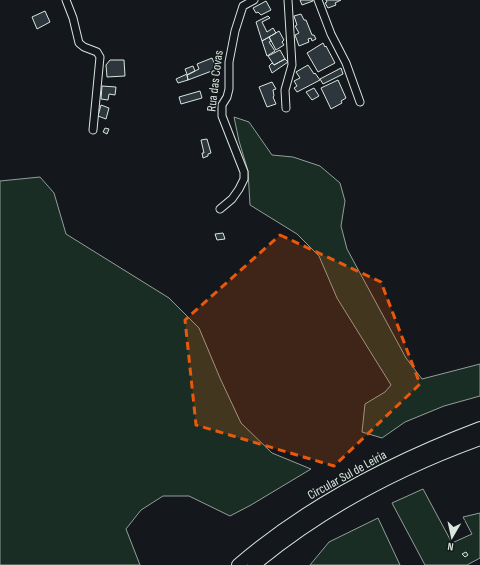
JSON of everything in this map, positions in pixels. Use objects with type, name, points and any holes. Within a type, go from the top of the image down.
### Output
[{"type":"highway","name":"Circular Sul de Leiria","points":[[238,565],[273,538],[325,502],[347,489],[417,453],[480,428]]},
{"type":"highway","name":"Circular Sul de Leiria","points":[[254,565],[291,537],[335,507],[376,484],[418,464],[480,439]]},
{"type":"street","points":[[66,0],[73,18],[79,43],[84,47],[97,52],[100,57],[93,130]]},
{"type":"street","name":"Rua das Covas","points":[[220,209],[232,199],[240,189],[244,179],[243,169],[222,116],[222,108],[228,94],[229,62],[234,31],[244,6],[254,0]]},
{"type":"street","points":[[286,108],[284,90],[292,65],[288,0]]},
{"type":"street","points":[[318,0],[331,34],[346,63],[360,102]]},
{"type":"highlighted area","points":[[280,235],[381,282],[420,384],[334,466],[196,425],[185,320]]},
{"type":"green space","points":[[234,117],[249,122],[272,155],[293,157],[320,166],[340,183],[345,201],[341,226],[347,249],[406,358],[422,379],[480,364],[480,396],[444,406],[405,422],[382,438],[362,432],[365,404],[385,392],[391,385],[337,298],[319,256],[297,234],[250,205],[248,171]]},
{"type":"green space","points":[[40,177],[54,193],[66,234],[169,298],[199,328],[241,423],[272,453],[311,469],[230,516],[189,496],[163,496],[141,510],[126,529],[140,565],[0,565],[0,181]]},
{"type":"green space","points":[[423,489],[452,543],[472,534],[463,517],[480,513],[480,558],[467,565],[425,565],[392,503]]},
{"type":"green space","points":[[378,518],[400,565],[310,565],[329,542]]},
{"type":"building","points":[[300,0],[313,0],[313,1],[302,5]]},
{"type":"building","points":[[326,0],[341,0],[335,3],[336,5],[328,8],[325,3],[327,2]]},
{"type":"building","points":[[266,1],[271,10],[261,15],[258,12],[256,13],[253,8]]},
{"type":"building","points":[[45,11],[50,22],[37,29],[32,17]]},
{"type":"building","points":[[301,14],[304,20],[306,20],[312,35],[314,35],[316,39],[312,41],[311,38],[308,39],[309,42],[299,46],[295,35],[299,33],[295,26],[297,25],[294,16]]},
{"type":"building","points":[[268,16],[270,18],[262,22],[267,32],[273,28],[276,33],[262,41],[256,22]]},
{"type":"building","points":[[279,31],[284,40],[282,42],[284,45],[276,50],[269,37]]},
{"type":"building","points":[[269,37],[271,41],[269,42],[275,51],[267,56],[262,41]]},
{"type":"building","points":[[323,43],[335,63],[318,72],[307,53]]},
{"type":"building","points":[[280,50],[285,59],[274,65],[268,56]]},
{"type":"building","points":[[212,58],[217,69],[188,80],[187,75],[199,69],[197,64]]},
{"type":"building","points":[[285,59],[288,62],[272,73],[269,66],[272,63],[274,65]]},
{"type":"building","points":[[110,60],[124,60],[125,76],[107,77],[106,65]]},
{"type":"building","points":[[308,65],[320,80],[297,92],[294,88],[297,86],[294,81],[300,78],[296,72]]},
{"type":"building","points":[[193,66],[195,71],[187,75],[188,80],[178,83],[176,79],[187,74],[185,69]]},
{"type":"building","points":[[341,68],[343,74],[323,84],[320,79]]},
{"type":"building","points":[[338,80],[346,98],[341,101],[342,103],[331,109],[321,88]]},
{"type":"building","points":[[272,82],[276,89],[273,90],[273,97],[276,104],[267,107],[259,87]]},
{"type":"building","points":[[102,86],[116,87],[115,95],[109,94],[108,100],[101,99]]},
{"type":"building","points":[[314,88],[319,96],[312,100],[306,92]]},
{"type":"building","points":[[200,91],[202,98],[181,104],[179,97]]},
{"type":"building","points":[[101,105],[109,108],[106,119],[98,116]]},
{"type":"building","points":[[105,128],[109,129],[107,134],[103,132]]},
{"type":"building","points":[[207,139],[211,153],[203,158],[202,153],[204,153],[201,140]]},
{"type":"building","points":[[223,233],[225,239],[217,240],[215,234]]},
{"type":"building","points":[[466,552],[468,555],[465,557],[462,554]]}]
